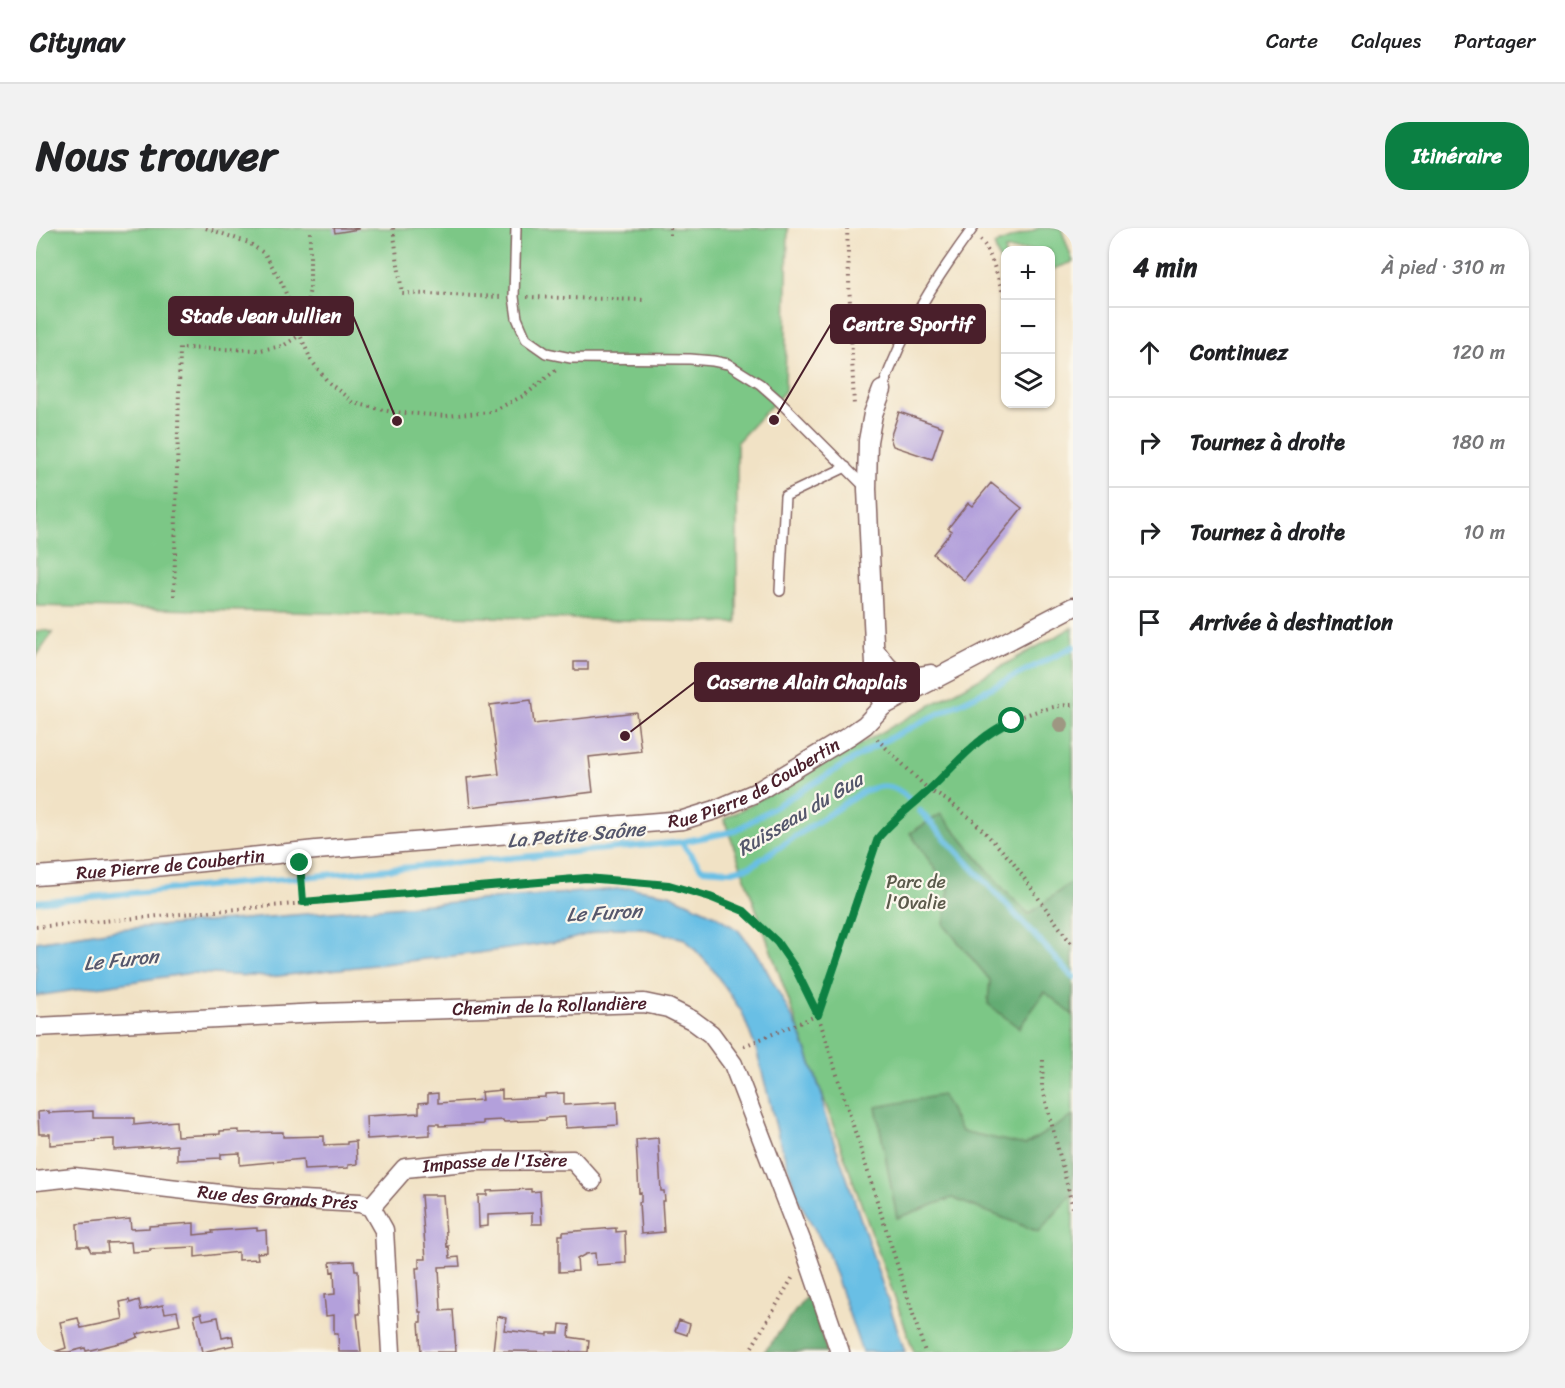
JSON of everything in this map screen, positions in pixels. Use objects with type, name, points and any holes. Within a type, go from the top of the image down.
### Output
[{"type":"street","points":[[882,390],[873,414],[868,441],[867,489],[876,687],[883,706]]},
{"type":"street","name":"Rue Pierre de Coubertin","points":[[36,876],[683,820],[715,810],[755,793],[849,736],[865,725],[883,706],[1073,607]]},
{"type":"street","name":"Rue Pierre de Coubertin","points":[[874,649],[890,671],[909,678],[953,669]]},
{"type":"street","name":"Chemin de la Rollandière","points":[[36,1027],[319,1013],[644,1003],[668,1008],[692,1020],[711,1034],[733,1064],[806,1253],[840,1352]]},
{"type":"street","name":"Impasse de l'Isère","points":[[371,1207],[405,1168],[475,1161],[573,1160],[592,1181]]},
{"type":"street","name":"Rue des Grands Prés","points":[[36,1181],[74,1177],[246,1197],[360,1203],[371,1207],[384,1230],[392,1352]]},
{"type":"lane","points":[[516,228],[514,297],[517,318],[526,339],[546,353],[571,358],[690,359],[713,360],[729,364],[760,384],[867,489]]},
{"type":"lane","points":[[882,390],[900,345],[926,297],[972,230]]},
{"type":"lane","points":[[780,591],[785,496],[846,467]]},
{"type":"path","points":[[206,228],[249,243],[265,254],[283,285],[311,360],[328,382],[354,403],[392,412],[446,416],[491,412],[525,395],[571,358]]},
{"type":"path","points":[[174,596],[180,348],[260,350],[283,346],[300,335],[310,290],[310,228]]},
{"type":"path","points":[[670,228],[670,235]]},
{"type":"path","points":[[847,228],[855,417]]},
{"type":"path","points":[[972,230],[984,243],[1001,288]]},
{"type":"path","points":[[739,1048],[818,1015],[878,838],[889,825],[929,790],[980,739],[998,728],[1043,710],[1073,705]]},
{"type":"path","points":[[870,732],[929,790],[974,821],[1011,860],[1073,946]]},
{"type":"path","points":[[300,863],[303,902]]},
{"type":"path","points":[[36,927],[586,878],[669,885],[710,897],[744,911],[777,942],[795,968],[818,1015],[926,1352]]},
{"type":"path","points":[[1043,1060],[1042,1086],[1073,1208]]},
{"type":"path","points":[[749,1352],[777,1307],[806,1253]]},
{"type":"green space","points":[[36,228],[788,228],[785,391],[737,442],[737,623],[36,606]]},
{"type":"green space","points":[[1039,228],[1061,228],[1073,262],[1055,269],[1055,246],[1001,246],[1001,265],[994,245]]},
{"type":"green space","name":"Parc de l'Ovalie","points":[[1073,627],[1073,1352],[914,1352],[724,819]]},
{"type":"green space","points":[[42,630],[53,632],[36,657],[36,632]]},
{"type":"green space","points":[[941,814],[1006,892],[1029,914],[1073,881],[1073,1015],[1045,992],[1019,1028],[988,1004],[990,980],[944,925],[949,889],[910,833]]},
{"type":"green space","points":[[942,1095],[961,1131],[1025,1145],[1073,1116],[1073,1193],[1039,1232],[952,1198],[897,1218],[876,1107]]},
{"type":"green space","points":[[808,1294],[827,1352],[764,1352]]},
{"type":"water","name":"Le Furon","points":[[631,888],[669,894],[715,915],[739,931],[761,960],[799,1030],[823,1098],[824,1113],[905,1352],[862,1352],[828,1253],[799,1201],[778,1135],[757,1052],[742,1012],[711,967],[685,939],[641,928],[610,928],[564,941],[478,953],[270,977],[191,973],[36,996],[36,942],[119,929]]},
{"type":"building","points":[[334,228],[358,228],[358,229],[335,233]]},
{"type":"building","points":[[899,412],[943,427],[932,459],[893,446],[890,438]]},
{"type":"building","points":[[991,483],[1022,508],[964,580],[933,554],[952,531],[948,528],[968,503],[972,506]]},
{"type":"building","points":[[574,662],[588,662],[588,670],[574,670]]},
{"type":"building","points":[[531,700],[534,724],[636,712],[641,751],[589,757],[593,792],[470,807],[467,778],[499,774],[490,705]]},
{"type":"building","points":[[502,1090],[502,1099],[545,1097],[545,1094],[564,1093],[564,1105],[617,1102],[618,1125],[566,1128],[565,1117],[546,1118],[546,1120],[483,1121],[483,1124],[439,1126],[439,1124],[430,1124],[430,1135],[367,1139],[366,1116],[419,1113],[419,1103],[428,1102],[428,1094],[438,1093],[438,1103],[482,1100],[481,1092]]},
{"type":"building","points":[[49,1111],[49,1113],[93,1111],[93,1118],[134,1118],[134,1125],[176,1121],[177,1136],[220,1134],[220,1131],[239,1130],[239,1133],[283,1132],[283,1137],[324,1136],[324,1145],[347,1144],[347,1142],[356,1141],[357,1164],[348,1165],[348,1168],[304,1170],[303,1159],[240,1165],[240,1153],[221,1154],[221,1158],[177,1160],[177,1145],[114,1150],[114,1139],[50,1145],[50,1134],[39,1134],[38,1112]]},
{"type":"building","points":[[658,1138],[661,1191],[664,1191],[665,1201],[662,1201],[664,1232],[641,1234],[639,1202],[641,1202],[641,1192],[639,1193],[636,1140]]},
{"type":"building","points":[[531,1189],[531,1192],[540,1191],[542,1224],[532,1224],[532,1213],[488,1215],[488,1226],[479,1227],[478,1195],[487,1195],[487,1191]]},
{"type":"building","points":[[421,1195],[443,1195],[447,1247],[449,1246],[450,1258],[459,1257],[460,1266],[439,1267],[441,1311],[453,1310],[456,1352],[421,1352],[419,1322],[421,1322],[421,1312],[419,1312],[416,1268],[419,1268],[419,1259],[426,1259]]},
{"type":"building","points":[[130,1219],[131,1229],[194,1223],[194,1235],[213,1233],[212,1231],[257,1228],[257,1231],[266,1230],[267,1252],[257,1253],[258,1259],[238,1260],[238,1252],[195,1257],[195,1247],[132,1252],[131,1242],[107,1243],[108,1252],[91,1252],[88,1246],[78,1246],[77,1224]]},
{"type":"building","points":[[616,1228],[616,1232],[625,1231],[626,1263],[596,1265],[595,1253],[586,1254],[577,1259],[578,1271],[559,1272],[559,1235],[563,1235],[563,1232]]},
{"type":"building","points":[[354,1261],[355,1270],[358,1270],[360,1314],[357,1314],[361,1352],[339,1352],[338,1334],[334,1334],[334,1315],[326,1316],[324,1295],[335,1294],[334,1271],[331,1272],[330,1262]]},
{"type":"building","points":[[129,1300],[130,1303],[139,1300],[141,1310],[163,1305],[165,1313],[177,1311],[180,1325],[137,1334],[138,1337],[128,1341],[86,1351],[85,1348],[69,1352],[54,1352],[66,1348],[60,1322],[78,1318],[81,1328],[123,1319],[120,1302]]},
{"type":"building","points":[[201,1313],[203,1320],[218,1317],[222,1338],[232,1336],[234,1345],[202,1352],[194,1315]]},
{"type":"building","points":[[497,1316],[506,1318],[504,1330],[548,1335],[548,1333],[559,1333],[560,1324],[570,1325],[569,1337],[589,1340],[588,1352],[493,1351]]},
{"type":"building","points":[[679,1320],[690,1324],[687,1335],[675,1331]]},
{"type":"waterway","name":"La Petite Saône","points":[[36,902],[681,842],[735,831],[880,743],[1073,647]]},
{"type":"waterway","name":"Ruisseau du Gua","points":[[681,842],[702,869],[732,871],[751,866],[866,791],[885,786],[891,787],[909,799]]},
{"type":"waterway","name":"Ruisseau du Gua","points":[[920,811],[1073,977]]},
{"type":"place","name":"Centre Sportif","points":[[774,420]]},
{"type":"place","name":"Stade Jean Jullien","points":[[397,421]]},
{"type":"place","name":"Caserne Alain Chaplais","points":[[625,736]]},
{"type":"route","points":[[300,863],[303,902],[586,878],[632,880],[669,885],[710,897],[744,911],[777,942],[795,968],[818,1015],[878,838],[980,739],[1012,721]]}]
